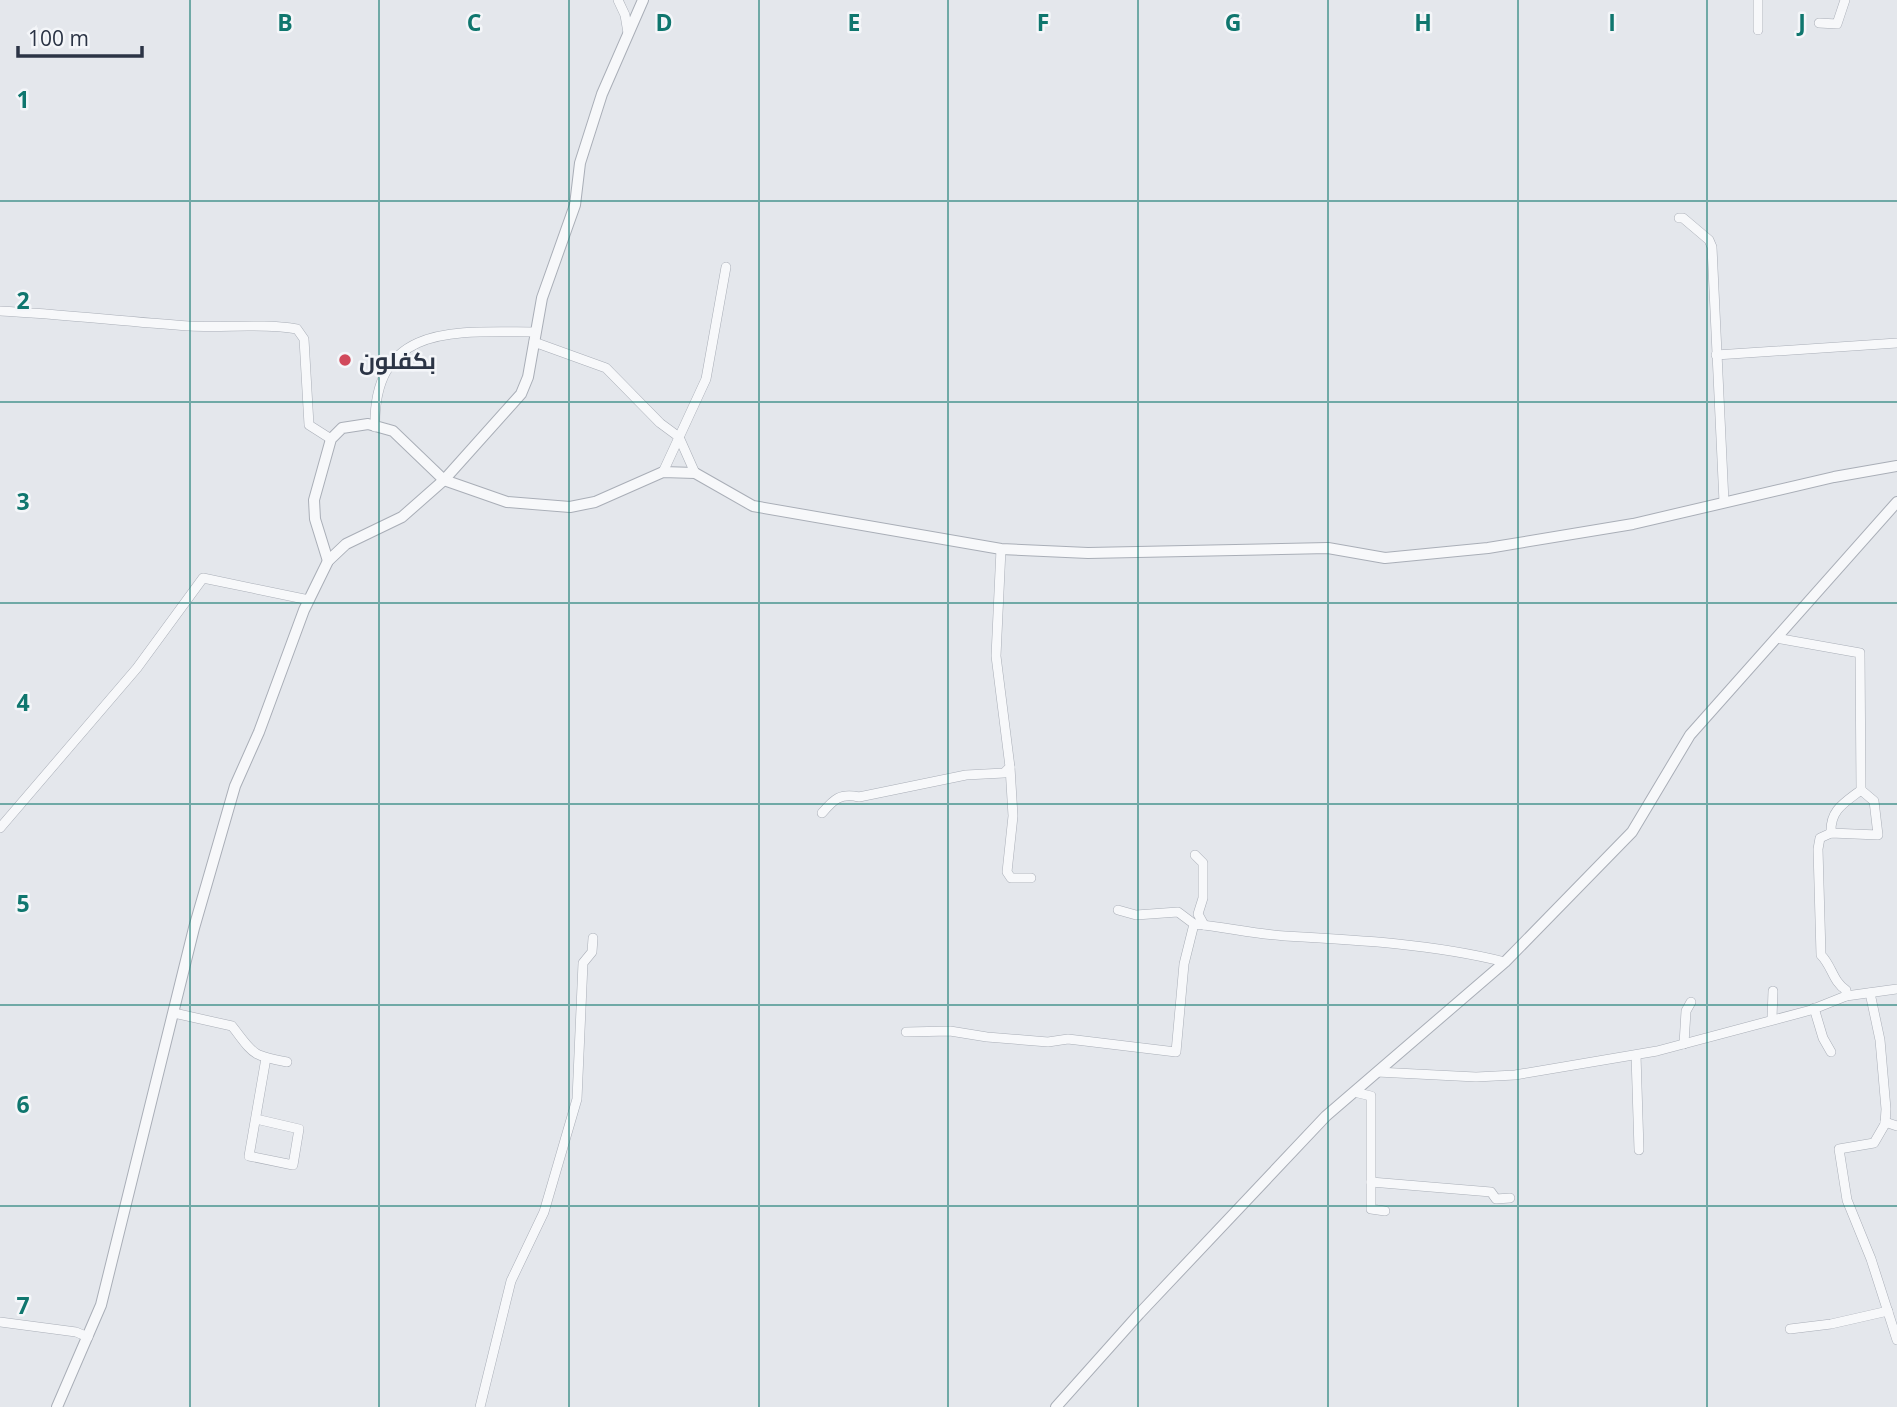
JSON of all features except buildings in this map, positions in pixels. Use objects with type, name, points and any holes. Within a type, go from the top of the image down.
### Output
[{"type":"street","points":[[618,0],[625,15],[628,33]]},
{"type":"street","points":[[57,1407],[101,1305],[194,928],[235,786],[309,600],[328,561],[346,544],[402,517],[444,480],[521,394],[528,377],[542,298],[575,205],[580,163],[602,94],[643,0]]},
{"type":"street","points":[[1758,0],[1758,30]]},
{"type":"street","points":[[1819,23],[1838,24],[1845,0]]},
{"type":"street","points":[[1679,219],[1682,218],[1709,240],[1712,247],[1724,502]]},
{"type":"street","points":[[663,472],[705,380],[726,267]]},
{"type":"street","points":[[0,311],[180,325],[275,325],[297,329],[304,339],[309,425],[331,439]]},
{"type":"street","points":[[375,427],[379,389],[389,365],[400,350],[443,335],[534,337],[607,368],[660,423],[679,437],[695,473]]},
{"type":"street","points":[[1716,355],[1897,343]]},
{"type":"street","points":[[328,561],[315,519],[314,500],[331,439],[342,429],[368,424],[393,431],[444,480],[508,502],[570,507],[595,502],[663,472],[695,473],[752,506],[1001,548],[1088,553],[1328,548],[1385,558],[1488,548],[1633,524],[1833,477],[1897,466]]},
{"type":"street","points":[[1056,1407],[1299,1144],[1354,1092],[1505,962],[1632,832],[1690,736],[1897,502]]},
{"type":"street","points":[[1001,548],[996,656],[1010,767],[1013,816],[1007,872],[1011,878],[1031,878]]},
{"type":"street","points":[[0,828],[137,668],[203,578],[309,600]]},
{"type":"street","points":[[1776,638],[1860,653],[1861,790],[1874,801],[1878,835],[1831,833],[1820,838],[1818,849],[1821,955],[1830,964],[1837,984],[1846,990],[1846,996]]},
{"type":"street","points":[[822,813],[836,797],[859,797],[966,775],[1004,773],[1010,767]]},
{"type":"street","points":[[1831,833],[1831,821],[1836,809],[1861,790]]},
{"type":"street","points":[[906,1032],[950,1031],[1048,1042],[1068,1039],[1176,1052],[1184,964],[1199,925],[1198,914],[1203,898],[1203,863],[1195,855]]},
{"type":"street","points":[[1118,910],[1136,915],[1178,912],[1199,925],[1282,936],[1352,939],[1464,953],[1505,962]]},
{"type":"street","points":[[480,1407],[511,1281],[544,1212],[577,1098],[583,963],[592,952],[593,938]]},
{"type":"street","points":[[1377,1072],[1476,1077],[1515,1075],[1685,1044],[1814,1008],[1846,996],[1897,989]]},
{"type":"street","points":[[1772,1018],[1773,991]]},
{"type":"street","points":[[1870,993],[1880,1040],[1885,1122],[1874,1143],[1839,1149],[1847,1200],[1897,1340]]},
{"type":"street","points":[[1685,1044],[1686,1011],[1691,1002]]},
{"type":"street","points":[[1814,1008],[1823,1038],[1831,1052]]},
{"type":"street","points":[[174,1013],[232,1026],[248,1050],[287,1062]]},
{"type":"street","points":[[1636,1055],[1639,1150]]},
{"type":"street","points":[[256,1119],[299,1129],[293,1165],[249,1157],[267,1058]]},
{"type":"street","points":[[1354,1092],[1371,1096],[1371,1209],[1385,1211]]},
{"type":"street","points":[[1885,1122],[1897,1126]]},
{"type":"street","points":[[1371,1182],[1491,1192],[1496,1199],[1510,1198]]},
{"type":"street","points":[[1790,1329],[1830,1324],[1888,1311]]},
{"type":"street","points":[[0,1322],[76,1332],[88,1337]]},
{"type":"place","name":"بكفلون","points":[[345,360]]}]
